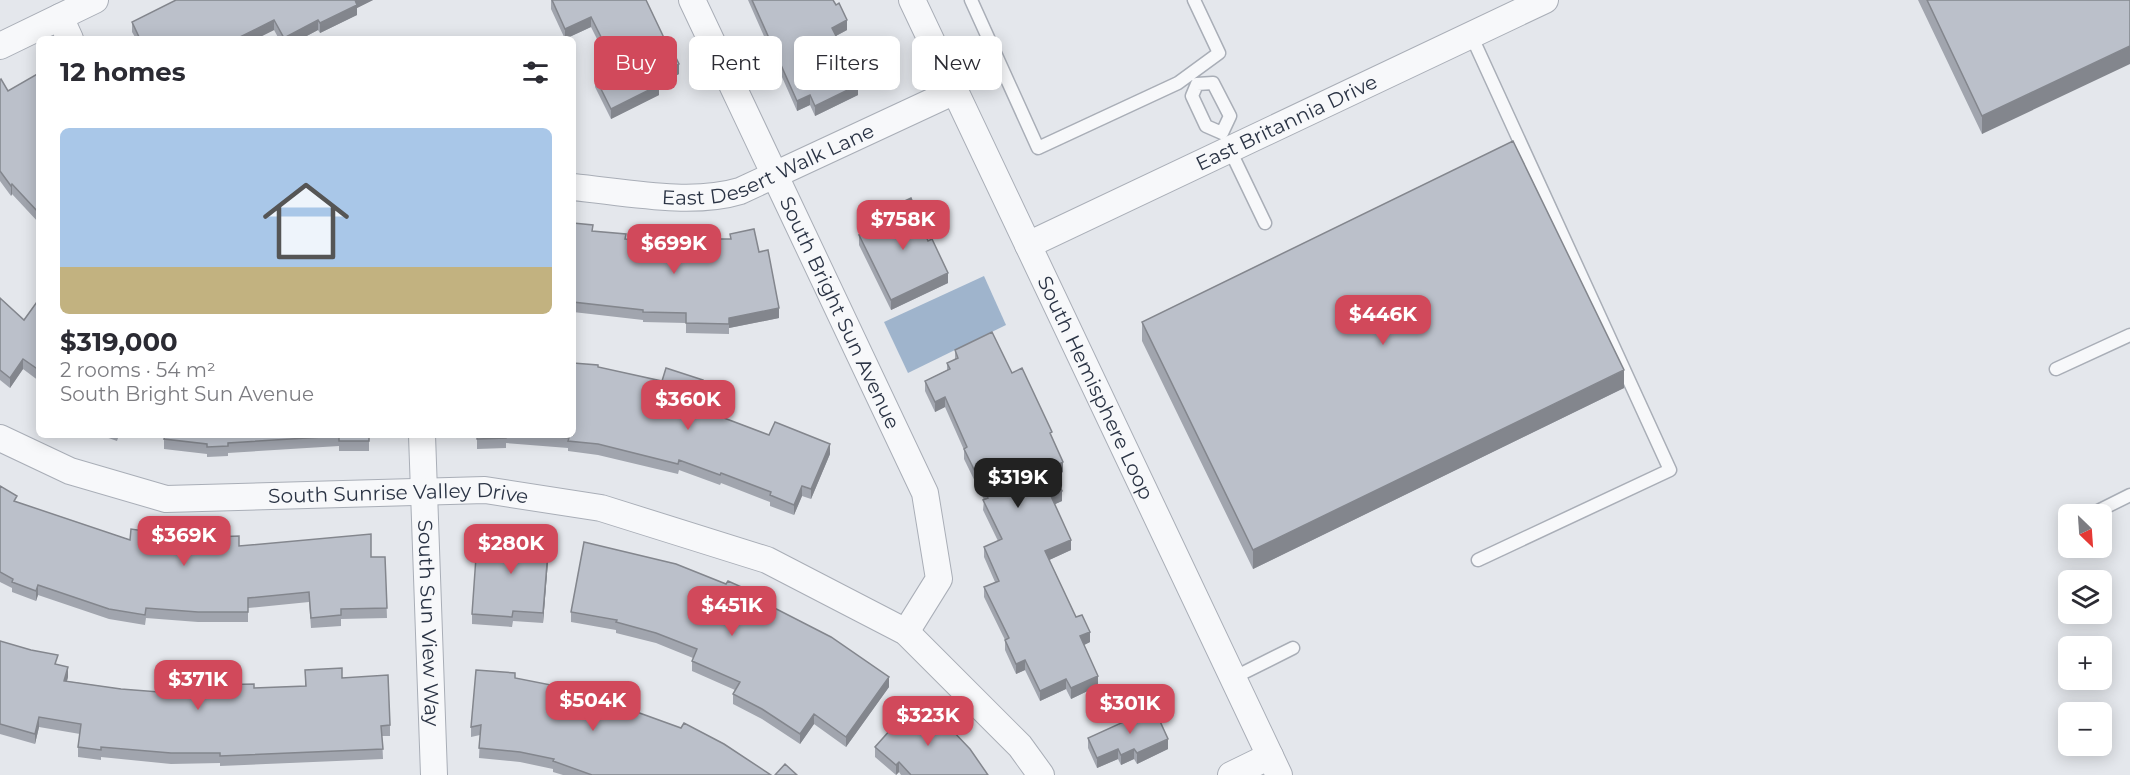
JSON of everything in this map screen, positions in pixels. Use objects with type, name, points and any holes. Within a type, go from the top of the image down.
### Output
[{"type":"street","points":[[36,36],[65,28],[95,0]]},
{"type":"street","name":"South Bright Sun Avenue","points":[[692,0],[925,493],[939,579],[906,632]]},
{"type":"street","name":"South Hemisphere Loop","points":[[912,0],[1275,766]]},
{"type":"street","name":"East Britannia Drive","points":[[1028,245],[1226,141],[1472,35],[1545,0]]},
{"type":"street","points":[[0,46],[36,36]]},
{"type":"street","name":"East Desert Walk Lane","points":[[576,187],[679,197],[720,197],[740,191],[955,91]]},
{"type":"street","name":"South Sunrise Valley Drive","points":[[0,438],[70,471],[166,499],[485,490],[601,508],[767,560],[906,632],[1020,746],[1041,775]]},
{"type":"street","name":"South Sun View Way","points":[[422,438],[434,775]]},
{"type":"street","points":[[1231,775],[1275,766]]},
{"type":"lane","points":[[970,0],[1038,148],[1178,83],[1194,80],[1213,83],[1230,116],[1226,141]]},
{"type":"lane","points":[[1194,0],[1219,53],[1194,80],[1192,96],[1206,126],[1226,141],[1265,223]]},
{"type":"lane","points":[[1472,35],[1670,470],[1478,560]]},
{"type":"lane","points":[[2056,369],[2130,335]]},
{"type":"lane","points":[[2112,504],[2130,495]]},
{"type":"lane","points":[[1233,678],[1293,648]]},
{"type":"water","points":[[984,276],[1006,325],[908,373],[884,322]]},
{"type":"building","points":[[176,0],[355,0],[357,5],[320,23],[318,20],[288,36],[283,36],[274,20],[242,36],[139,36],[132,22]]},
{"type":"building","points":[[552,0],[646,0],[663,36],[600,36],[591,17],[565,29]]},
{"type":"building","points":[[752,0],[833,0],[836,5],[839,3],[847,20],[832,28],[836,36],[794,36],[794,90],[848,90],[815,106],[810,95],[797,101],[782,67],[782,36],[768,36]]},
{"type":"building","points":[[1927,0],[2130,0],[2130,46],[1982,116]]},
{"type":"building","points":[[36,75],[36,210],[12,184],[11,186],[0,171],[1,79],[8,91]]},
{"type":"building","points":[[602,90],[649,90],[611,109]]},
{"type":"building","points":[[1513,141],[1624,370],[1253,550],[1142,322]]},
{"type":"building","points":[[911,198],[928,241],[932,239],[948,273],[891,300],[859,235],[880,227],[874,215]]},
{"type":"building","points":[[576,223],[593,225],[592,231],[626,234],[625,239],[687,241],[687,239],[731,239],[730,234],[754,229],[759,252],[768,250],[779,308],[729,318],[729,324],[686,323],[686,313],[643,312],[643,310],[576,302]]},
{"type":"building","points":[[0,298],[24,320],[36,303],[36,368],[23,359],[10,378],[0,370]]},
{"type":"building","points":[[992,332],[1012,373],[1022,368],[1052,432],[1050,433],[1063,462],[1051,468],[1062,491],[1051,496],[1071,540],[1045,551],[1076,617],[1082,615],[1090,632],[1080,636],[1098,676],[1071,688],[1066,679],[1040,691],[1025,660],[1016,664],[1005,640],[1009,638],[984,587],[999,581],[984,547],[1002,539],[983,500],[988,498],[964,449],[967,447],[945,397],[935,402],[925,381],[950,369],[947,363],[958,358],[955,350]]},
{"type":"building","points":[[576,363],[598,365],[598,367],[662,381],[666,368],[703,380],[695,407],[769,435],[775,422],[830,444],[811,489],[802,486],[794,505],[770,495],[771,492],[679,460],[678,464],[598,444],[568,441],[569,438],[576,438]]},
{"type":"building","points":[[307,438],[228,443],[228,446],[207,447],[207,444],[164,439]]},
{"type":"building","points":[[339,438],[369,438],[369,441],[339,441]]},
{"type":"building","points":[[0,486],[17,496],[14,501],[130,540],[131,529],[158,533],[158,536],[212,539],[212,537],[239,536],[239,546],[371,534],[371,557],[385,557],[387,608],[341,609],[341,615],[311,618],[309,592],[248,598],[248,612],[198,612],[146,608],[145,615],[109,609],[38,585],[36,591],[12,582],[13,579],[0,572]]},
{"type":"building","points":[[490,526],[518,527],[518,537],[549,539],[543,613],[513,611],[512,617],[472,614],[476,557],[488,558]]},
{"type":"building","points":[[584,542],[676,564],[726,584],[728,581],[755,593],[753,597],[831,637],[889,677],[846,737],[814,714],[800,734],[762,709],[733,694],[740,682],[692,661],[697,649],[656,633],[616,622],[617,620],[571,612]]},
{"type":"building","points":[[0,641],[58,655],[55,664],[68,667],[64,681],[121,689],[172,693],[172,679],[209,679],[209,685],[254,684],[254,688],[306,686],[305,670],[342,668],[342,678],[388,675],[390,725],[381,726],[383,749],[220,756],[220,753],[171,753],[78,747],[81,724],[39,717],[35,734],[0,724]]},
{"type":"building","points":[[476,670],[515,673],[515,678],[576,690],[681,728],[684,723],[724,744],[771,775],[592,775],[553,761],[554,759],[520,752],[479,748],[481,725],[471,727]]},
{"type":"building","points":[[916,701],[949,731],[951,729],[970,749],[988,775],[911,775],[899,762],[896,765],[875,747]]},
{"type":"building","points":[[1154,708],[1168,739],[1137,753],[1134,749],[1121,755],[1118,749],[1097,758],[1088,738]]},
{"type":"building","points":[[785,764],[797,775],[775,775]]}]
